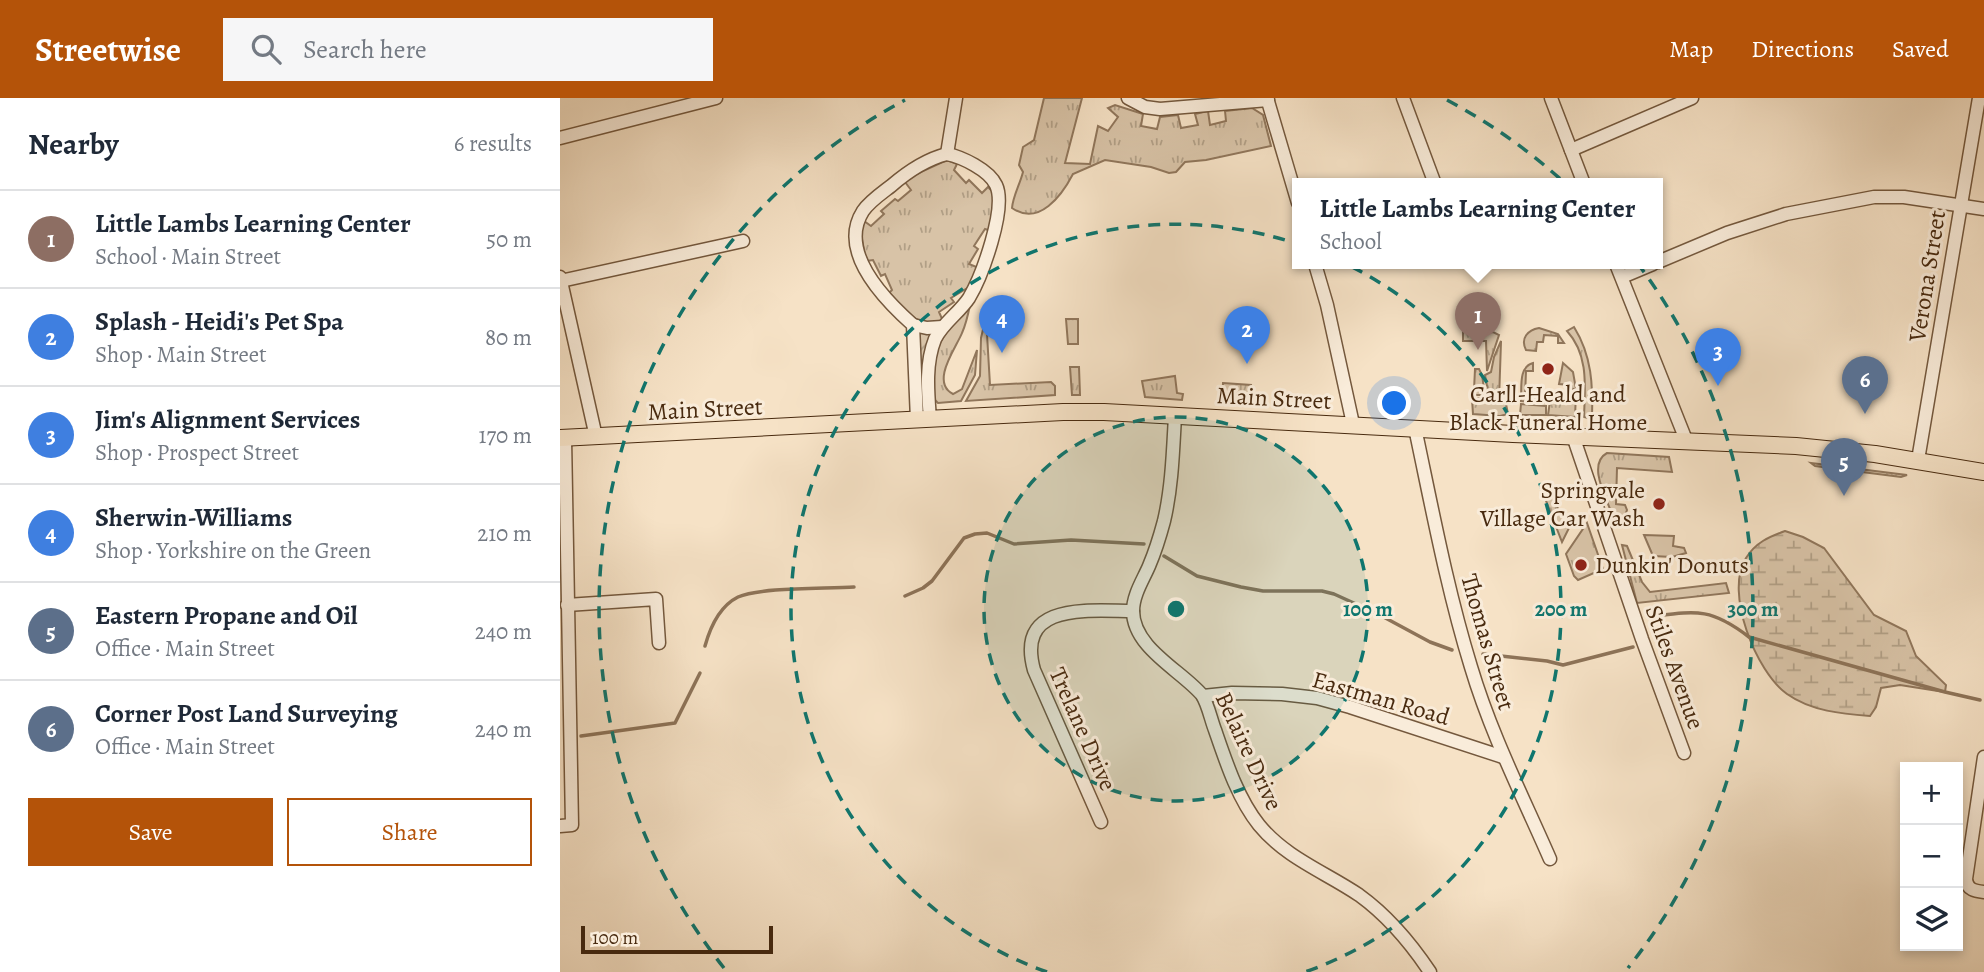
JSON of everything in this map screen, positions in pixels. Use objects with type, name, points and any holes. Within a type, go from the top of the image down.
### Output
[{"type":"main road","name":"Main Street","points":[[562,438],[1072,412],[1806,446],[1918,460],[1984,472]]},
{"type":"street","points":[[560,138],[716,98]]},
{"type":"street","points":[[947,154],[956,98]]},
{"type":"street","points":[[1128,98],[1153,109],[1268,99],[1292,182]]},
{"type":"street","points":[[1403,98],[1433,178]]},
{"type":"street","points":[[1551,98],[1582,178]]},
{"type":"street","points":[[1571,150],[1692,98]]},
{"type":"street","name":"Verona Street","points":[[1918,460],[1979,98]]},
{"type":"street","points":[[923,420],[929,366],[935,341],[942,327],[967,300],[980,278],[992,240],[999,197],[990,177],[963,159],[947,154],[903,176],[875,198],[863,211],[859,222],[858,243],[867,275],[890,304],[913,325],[942,327]]},
{"type":"street","points":[[1663,260],[1727,233],[1771,219],[1860,199],[1894,197],[1984,209]]},
{"type":"street","points":[[596,437],[561,279],[743,241]]},
{"type":"street","points":[[1316,269],[1353,424]]},
{"type":"street","points":[[1618,269],[1686,440]]},
{"type":"street","points":[[1622,277],[1641,269]]},
{"type":"street","points":[[913,325],[923,420]]},
{"type":"street","points":[[1133,611],[1168,502],[1175,416]]},
{"type":"street","name":"Thomas Street","points":[[1415,428],[1462,636],[1481,699],[1503,757],[1550,859]]},
{"type":"street","name":"Stiles Avenue","points":[[1573,436],[1684,753]]},
{"type":"street","points":[[562,438],[568,511],[567,605],[563,630],[566,825]]},
{"type":"street","points":[[567,605],[656,599],[659,643]]},
{"type":"street","name":"Belaire Drive","points":[[1133,611],[1141,634],[1164,663],[1203,696],[1231,774],[1258,824],[1275,842],[1378,910],[1400,931],[1430,972]]},
{"type":"street","name":"Trelane Drive","points":[[1101,822],[1034,670],[1031,646],[1038,627],[1052,616],[1072,612],[1133,611]]},
{"type":"street","name":"Eastman Road","points":[[1203,696],[1232,693],[1317,698],[1503,757]]},
{"type":"street","points":[[1984,757],[1966,883],[1969,888],[1984,892]]},
{"type":"green space","points":[[1044,98],[1082,98],[1065,163],[1090,164],[1098,126],[1108,131],[1118,117],[1108,108],[1115,105],[1143,114],[1141,126],[1157,129],[1160,117],[1178,115],[1181,128],[1198,125],[1195,114],[1208,111],[1210,125],[1226,121],[1225,111],[1252,108],[1263,115],[1271,146],[1185,162],[1176,172],[1169,173],[1151,167],[1105,160],[1073,174],[1063,191],[1048,206],[1031,214],[1022,213],[1012,208],[1023,172],[1019,165],[1023,147],[1034,140]]},
{"type":"green space","points":[[947,160],[957,164],[954,170],[966,183],[969,180],[982,193],[988,187],[994,193],[991,231],[985,229],[974,246],[978,249],[969,264],[979,268],[969,287],[951,298],[954,302],[939,312],[943,321],[927,323],[919,321],[900,306],[889,293],[892,290],[885,274],[881,276],[873,260],[866,261],[860,228],[864,221],[871,226],[884,214],[881,211],[911,190],[905,182],[912,176]]},
{"type":"green space","points":[[1471,295],[1477,334],[1493,332],[1499,335],[1487,371],[1486,341],[1463,341],[1463,303]]},
{"type":"green space","points":[[970,305],[963,330],[944,373],[944,382],[953,394],[962,389],[977,350],[975,375],[961,401],[938,403],[934,399],[934,368],[938,347]]},
{"type":"green space","points":[[986,317],[990,385],[1051,382],[1055,386],[1055,395],[966,401],[980,376],[981,338]]},
{"type":"green space","points":[[1066,319],[1078,319],[1078,344],[1068,344]]},
{"type":"green space","points":[[1574,327],[1588,360],[1592,419],[1584,417],[1585,383],[1582,361],[1574,340],[1567,331]]},
{"type":"green space","points":[[1539,328],[1558,334],[1564,343],[1558,343],[1558,336],[1544,335],[1543,342],[1537,342],[1536,351],[1526,350],[1526,335]]},
{"type":"green space","points":[[936,330],[925,404],[920,404],[919,332]]},
{"type":"green space","points":[[1501,341],[1499,400],[1489,397],[1485,375],[1491,372]]},
{"type":"green space","points":[[1533,363],[1533,371],[1526,371],[1525,397],[1537,398],[1545,403],[1521,401],[1523,373],[1528,365]]},
{"type":"green space","points":[[1563,363],[1573,372],[1576,389],[1571,389],[1571,385],[1559,384]]},
{"type":"green space","points":[[1070,367],[1079,367],[1080,395],[1072,395]]},
{"type":"green space","points":[[1475,369],[1479,369],[1482,375],[1485,395],[1471,395],[1471,390],[1474,390]]},
{"type":"green space","points":[[1175,376],[1177,393],[1183,394],[1182,400],[1145,397],[1142,381]]},
{"type":"green space","points":[[1223,383],[1251,385],[1249,404],[1222,402]]},
{"type":"green space","points":[[1570,393],[1576,393],[1575,417],[1548,415],[1550,401],[1558,402],[1559,396],[1570,396]]},
{"type":"green space","points":[[1484,398],[1506,404],[1508,414],[1473,414],[1472,399]]},
{"type":"green space","points":[[1521,404],[1546,406],[1546,415],[1520,415]]},
{"type":"green space","points":[[1607,453],[1669,457],[1672,472],[1617,468],[1616,504],[1625,505],[1627,510],[1625,515],[1617,517],[1612,514],[1598,473],[1601,458]]},
{"type":"green space","points":[[1811,463],[1907,475],[1901,477],[1815,466]]},
{"type":"green space","points":[[1545,487],[1552,489],[1558,509],[1572,522],[1562,542],[1543,493]]},
{"type":"green space","points":[[1587,523],[1603,569],[1578,580],[1566,554]]},
{"type":"green space","points":[[1785,531],[1824,548],[1874,615],[1906,631],[1916,656],[1946,685],[1945,692],[1900,685],[1881,688],[1876,707],[1870,716],[1816,708],[1796,700],[1775,683],[1764,668],[1747,630],[1741,610],[1740,573],[1754,548]]},
{"type":"green space","points":[[1644,535],[1674,536],[1673,546],[1684,548],[1686,553],[1672,557],[1653,556]]},
{"type":"green space","points":[[1622,545],[1627,546],[1642,582],[1650,592],[1726,583],[1729,593],[1637,603]]},
{"type":"waterway","points":[[905,596],[932,581],[964,538],[975,534],[987,533],[1014,544],[1071,540],[1144,544]]},
{"type":"waterway","points":[[1164,556],[1197,576],[1241,587],[1263,591],[1322,591],[1334,594],[1430,642],[1452,650]]},
{"type":"waterway","points":[[705,646],[717,618],[726,606],[738,597],[777,590],[854,587]]},
{"type":"waterway","points":[[1649,617],[1679,613],[1713,616],[1749,637],[1980,700]]},
{"type":"waterway","points":[[1483,654],[1563,665],[1633,647]]},
{"type":"waterway","points":[[581,736],[675,723],[700,673]]},
{"type":"place","name":"Little Lambs Learning Center","points":[[1478,350]]},
{"type":"place","name":"Sherwin-Williams","points":[[1002,353]]},
{"type":"place","name":"Splash - Heidi's Pet Spa","points":[[1247,364]]},
{"type":"place","name":"Carll-Heald and Black Funeral Home","points":[[1548,369]]},
{"type":"place","name":"Jim's Alignment Services","points":[[1718,386]]},
{"type":"place","name":"Corner Post Land Surveying","points":[[1865,414]]},
{"type":"place","name":"Eastern Propane and Oil","points":[[1844,496]]},
{"type":"place","name":"Springvale Village Car Wash","points":[[1659,504]]},
{"type":"place","name":"Dunkin' Donuts","points":[[1581,565]]}]
